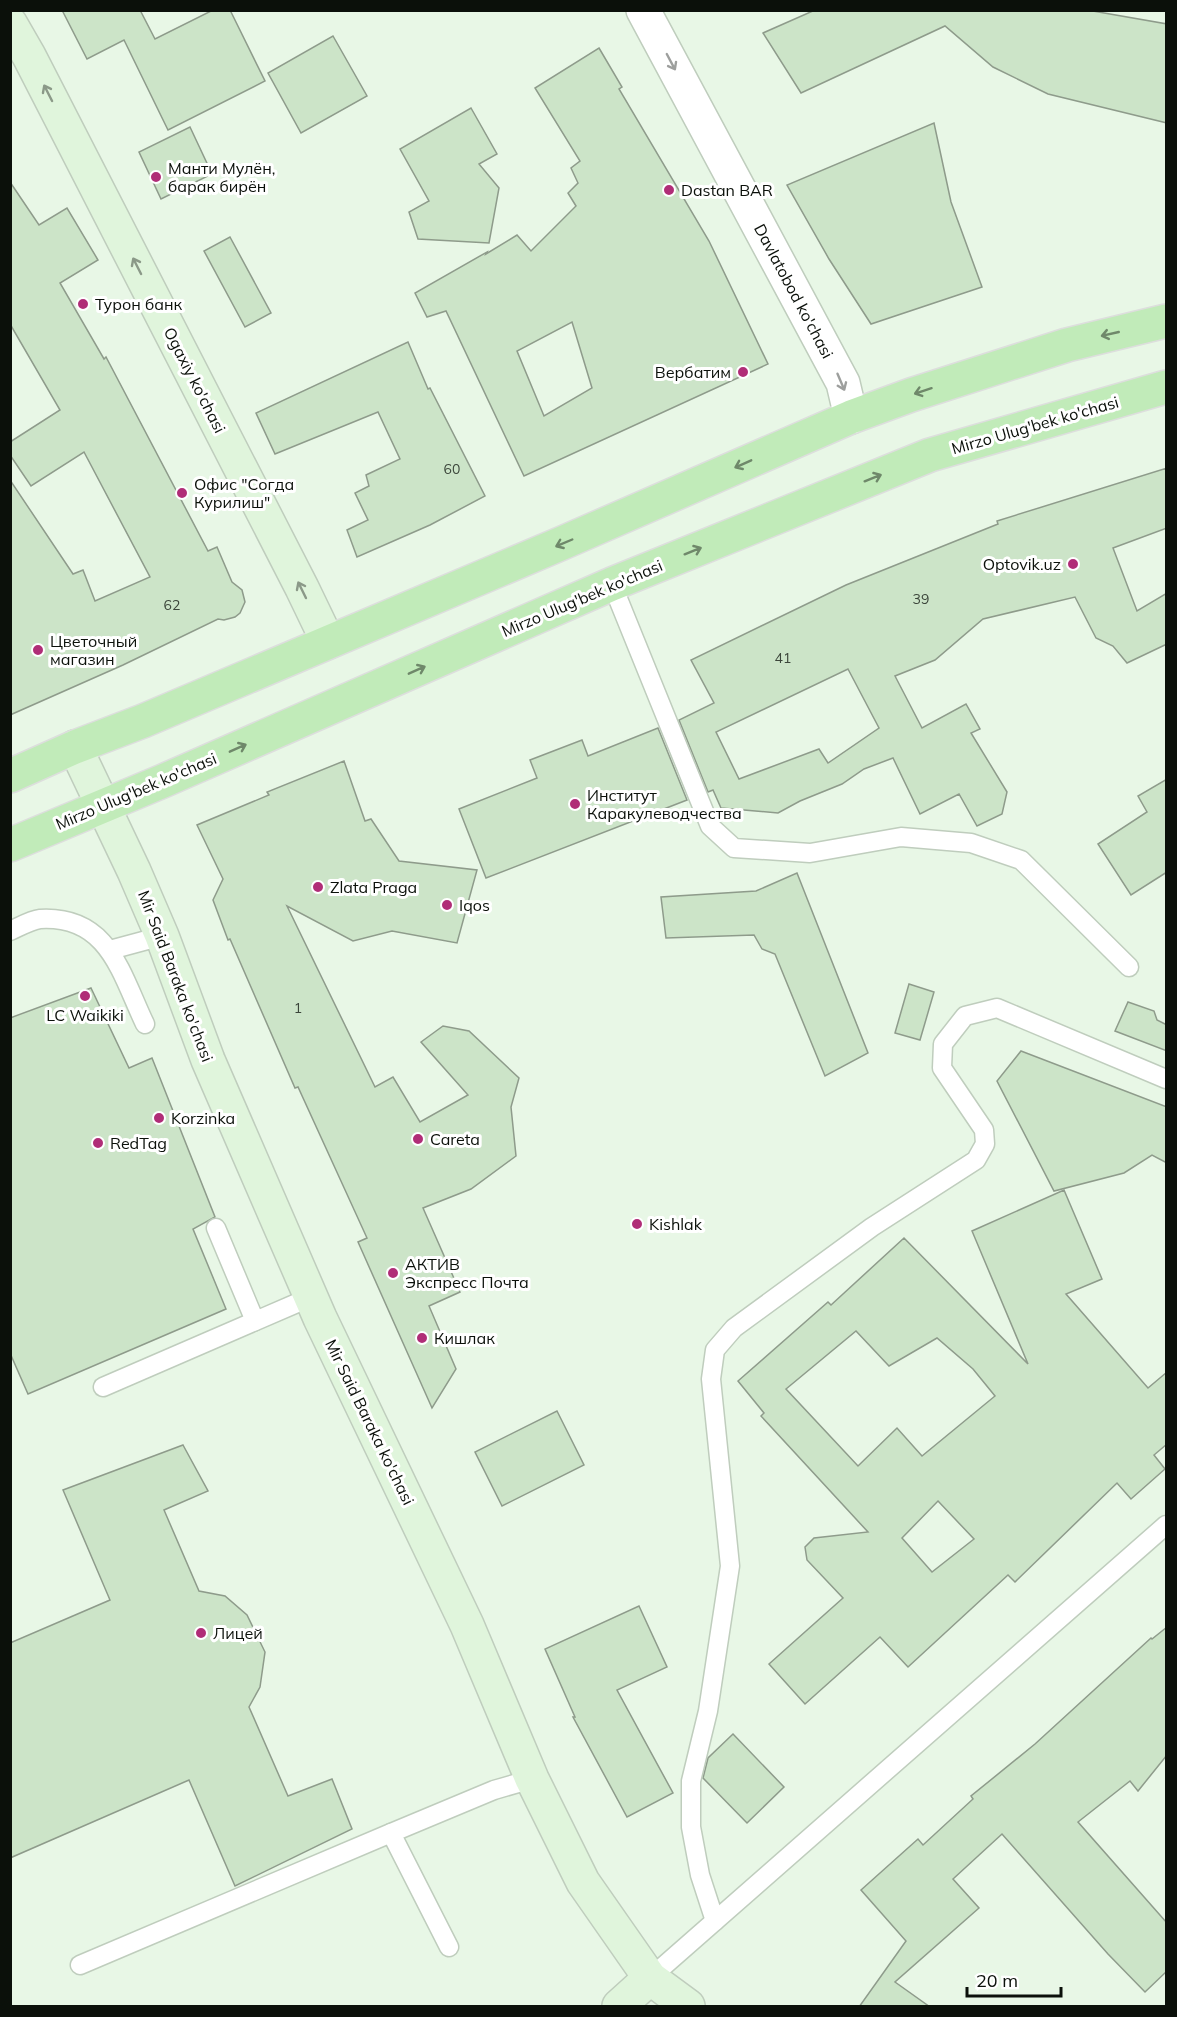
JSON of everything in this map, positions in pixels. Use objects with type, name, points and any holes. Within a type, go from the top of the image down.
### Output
[{"type":"main road","points":[[10,776],[75,747],[143,722],[560,544],[851,417],[911,395],[1067,345],[1167,321]]},
{"type":"main road","name":"Mirzo Ulug'bek ko'chasi","points":[[10,844],[163,781],[612,584],[930,455],[1167,387]]},
{"type":"street","name":"Davlatobod ko'chasi","points":[[643,10],[843,384],[851,417]]},
{"type":"street","name":"Ogaxiy ko'chasi","points":[[10,23],[35,66],[327,642]]},
{"type":"street","name":"Mir Said Baraka ko'chasi","points":[[75,747],[162,936],[208,1060],[311,1297],[467,1625],[532,1779],[583,1882],[650,1978],[688,2007]]},
{"type":"street","points":[[619,2007],[650,1978]]},
{"type":"lane","points":[[612,584],[710,826],[734,848],[810,852],[901,837],[971,843],[1021,860],[1129,967]]},
{"type":"lane","points":[[10,931],[39,919],[78,923],[96,934],[110,950],[145,1024]]},
{"type":"lane","points":[[110,950],[162,936]]},
{"type":"lane","points":[[715,1921],[700,1875],[691,1827],[691,1781],[708,1711],[730,1566],[711,1379],[715,1350],[734,1328],[872,1227],[976,1160],[985,1144],[984,1130],[942,1068],[943,1044],[966,1016],[997,1008],[1167,1079]]},
{"type":"lane","points":[[216,1227],[255,1321]]},
{"type":"lane","points":[[103,1387],[311,1297]]},
{"type":"lane","points":[[650,1978],[1167,1525]]},
{"type":"lane","points":[[80,1965],[494,1790],[532,1779]]},
{"type":"lane","points":[[391,1833],[449,1947]]},
{"type":"building","points":[[62,10],[140,10],[155,39],[213,10],[230,10],[265,81],[168,130],[124,40],[87,59]]},
{"type":"building","points":[[815,10],[1087,10],[1167,24],[1167,123],[1048,94],[993,67],[945,26],[801,93],[763,33]]},
{"type":"building","points":[[333,36],[367,96],[301,133],[268,73]]},
{"type":"building","points":[[599,48],[622,87],[619,89],[709,241],[768,364],[524,476],[446,311],[427,317],[415,293],[517,235],[531,251],[576,206],[568,193],[578,183],[571,168],[580,161],[535,88]],"holes":[[[572,322],[592,388],[544,416],[517,351]]]},
{"type":"building","points":[[471,108],[497,154],[479,164],[499,188],[489,243],[418,239],[409,212],[429,201],[400,149]]},
{"type":"building","points":[[934,123],[951,202],[982,287],[871,324],[829,259],[787,185]]},
{"type":"building","points":[[190,127],[212,174],[161,199],[139,152]]},
{"type":"building","points":[[10,182],[39,225],[67,208],[98,260],[60,283],[104,359],[106,357],[208,551],[217,547],[232,582],[242,590],[245,602],[240,613],[235,617],[218,619],[123,665],[10,715],[10,480],[73,574],[83,570],[95,601],[150,577],[84,452],[31,486],[10,455],[10,442],[60,410],[10,324]]},
{"type":"building","points":[[230,237],[271,313],[245,327],[204,251]]},
{"type":"building","points":[[408,342],[428,389],[430,388],[485,496],[430,525],[357,557],[347,530],[368,520],[355,493],[369,486],[366,475],[400,459],[378,412],[275,454],[256,413]]},
{"type":"building","points":[[1167,468],[1167,528],[1113,548],[1137,611],[1167,593],[1167,644],[1127,663],[1113,646],[1096,638],[1075,597],[983,619],[935,660],[895,676],[922,728],[966,704],[980,729],[971,733],[1007,792],[1002,814],[977,826],[959,794],[920,814],[893,758],[864,769],[842,784],[800,801],[778,813],[721,808],[713,790],[708,792],[679,720],[714,703],[691,660],[846,585],[998,524],[997,521]],"holes":[[[848,669],[879,728],[828,763],[819,749],[739,779],[716,732]]]},
{"type":"building","name":"Институт Каракулеводчества","points":[[658,728],[687,800],[486,878],[459,809],[537,778],[530,760],[582,740],[588,756]]},
{"type":"building","points":[[344,761],[365,821],[371,819],[399,861],[477,870],[457,943],[392,931],[353,941],[287,906],[375,1087],[393,1077],[420,1122],[468,1095],[421,1042],[443,1026],[469,1031],[519,1078],[511,1107],[516,1156],[471,1189],[423,1208],[460,1292],[429,1306],[456,1369],[432,1408],[358,1242],[367,1238],[298,1087],[295,1088],[230,939],[228,940],[213,900],[223,879],[197,825],[269,795],[267,792]]},
{"type":"building","points":[[1167,779],[1167,872],[1131,895],[1098,844],[1147,812],[1138,796]]},
{"type":"building","points":[[797,873],[868,1053],[825,1076],[775,954],[762,949],[754,935],[666,938],[661,897],[756,891]]},
{"type":"building","points":[[909,984],[934,992],[920,1040],[895,1033]]},
{"type":"building","name":"RedTag","points":[[91,988],[129,1068],[152,1058],[215,1217],[193,1229],[226,1309],[28,1394],[10,1353],[10,1018]]},
{"type":"building","points":[[1128,1002],[1154,1011],[1157,1020],[1167,1025],[1167,1051],[1115,1031]]},
{"type":"building","points":[[1021,1051],[1167,1107],[1167,1163],[1152,1155],[1124,1173],[1054,1191],[997,1081]]},
{"type":"building","points":[[1064,1190],[1102,1279],[1066,1294],[1148,1388],[1167,1372],[1167,1444],[1154,1455],[1165,1469],[1131,1499],[1117,1483],[1015,1582],[1008,1575],[908,1667],[880,1637],[805,1704],[769,1664],[843,1598],[807,1560],[805,1547],[814,1538],[868,1532],[761,1416],[764,1413],[738,1381],[828,1302],[831,1305],[904,1238],[1028,1364],[972,1231]],"holes":[[[856,1331],[889,1366],[937,1338],[973,1369],[995,1396],[922,1456],[897,1428],[858,1466],[786,1389]],[[938,1501],[974,1539],[932,1572],[902,1538]]]},
{"type":"building","points":[[557,1411],[584,1465],[502,1506],[475,1452]]},
{"type":"building","points":[[183,1445],[208,1491],[164,1510],[199,1591],[225,1596],[247,1615],[265,1652],[260,1687],[249,1707],[288,1796],[332,1779],[352,1829],[235,1886],[189,1780],[10,1858],[10,1643],[110,1600],[63,1490]]},
{"type":"building","points":[[639,1606],[667,1667],[617,1690],[673,1793],[627,1817],[573,1717],[575,1717],[545,1649]]},
{"type":"building","points":[[1167,1627],[1167,1755],[1138,1791],[1130,1781],[1078,1822],[1167,1923],[1167,1971],[1145,1992],[1108,1954],[1002,1834],[953,1879],[979,1908],[895,1982],[930,2007],[859,2007],[906,1941],[861,1890],[918,1839],[923,1845],[973,1799],[971,1796],[1035,1744],[1151,1638]]},
{"type":"building","points":[[733,1734],[784,1787],[747,1823],[703,1778],[708,1758]]},
{"type":"place","name":"Манти Мулён, барак бирён","points":[[156,177]]},
{"type":"place","name":"Dastan BAR","points":[[669,190]]},
{"type":"place","name":"Турон банк","points":[[83,304]]},
{"type":"place","name":"Вербатим","points":[[743,372]]},
{"type":"place","name":"Офис \"Согда Курилиш\"","points":[[182,493]]},
{"type":"place","name":"Optovik.uz","points":[[1073,564]]},
{"type":"place","name":"Цветочный магазин","points":[[38,650]]},
{"type":"place","name":"Институт Каракулеводчества","points":[[575,804]]},
{"type":"place","name":"Zlata Praga","points":[[318,887]]},
{"type":"place","name":"Iqos","points":[[447,905]]},
{"type":"place","name":"LC Waikiki","points":[[85,996]]},
{"type":"place","name":"Korzinka","points":[[159,1118]]},
{"type":"place","name":"Careta","points":[[418,1139]]},
{"type":"place","name":"RedTag","points":[[98,1143]]},
{"type":"place","name":"Kishlak","points":[[637,1224]]},
{"type":"place","name":"АКТИВ Экспресс Почта","points":[[393,1273]]},
{"type":"place","name":"Кишлак","points":[[422,1338]]},
{"type":"place","name":"Лицей","points":[[201,1633]]}]
